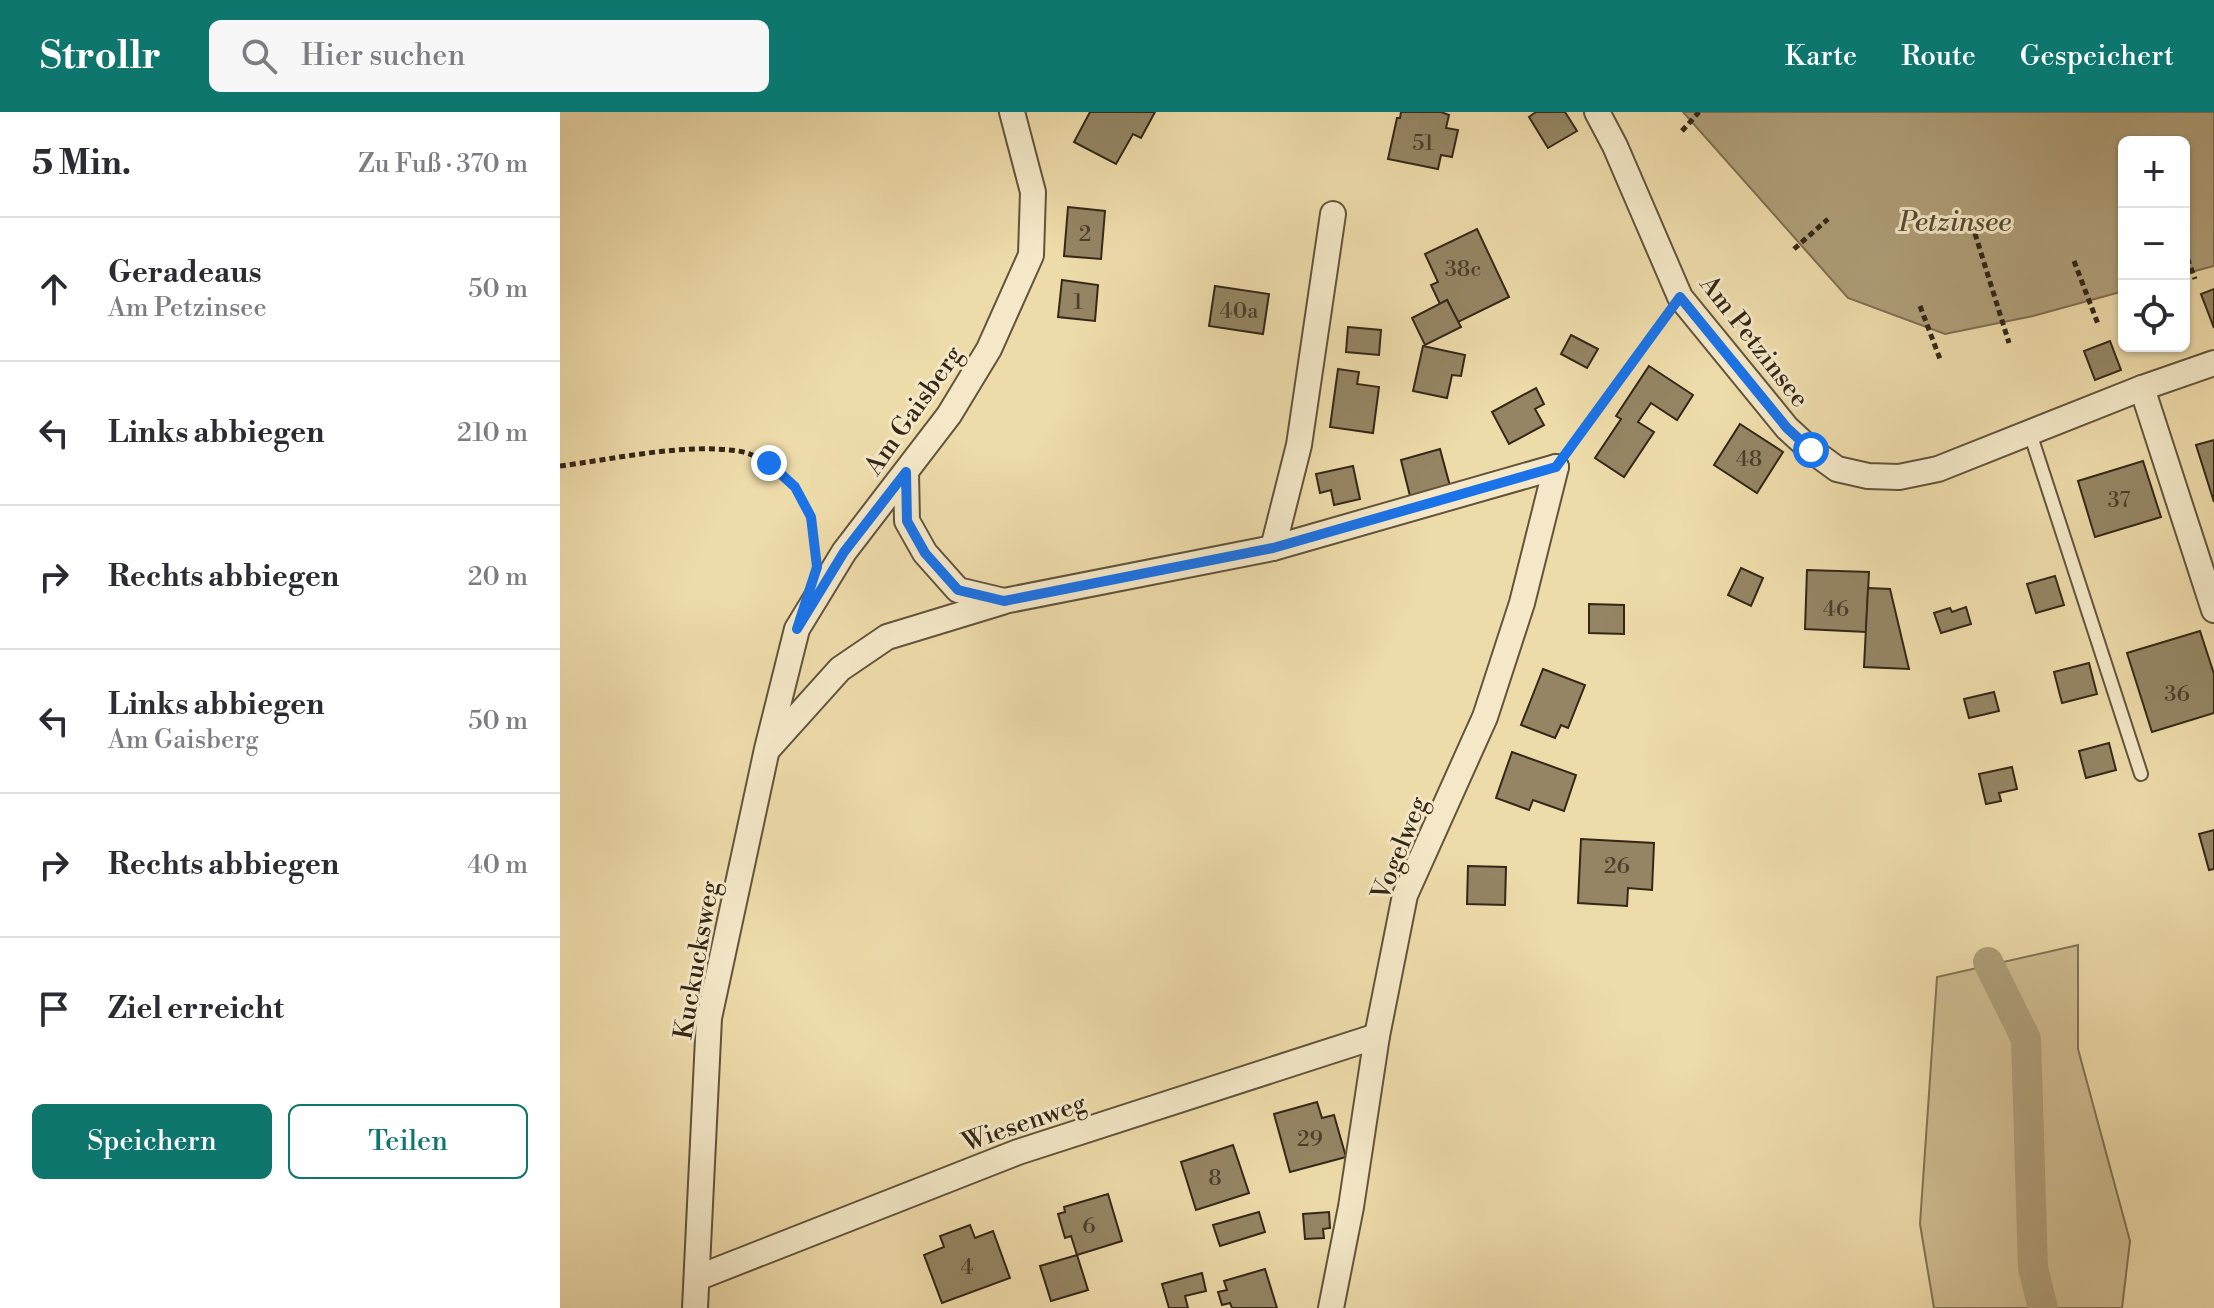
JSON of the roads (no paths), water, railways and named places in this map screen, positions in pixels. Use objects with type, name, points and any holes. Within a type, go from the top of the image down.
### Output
[{"type":"street","name":"Am Gaisberg","points":[[797,629],[844,552],[949,415],[989,349],[1031,255],[1033,192],[1012,112]]},
{"type":"street","name":"Am Petzinsee","points":[[1597,112],[1615,146],[1680,297],[1787,428],[1837,469],[1868,476],[1899,477],[1938,469],[2142,388],[2214,363]]},
{"type":"street","points":[[767,749],[840,669],[887,637],[1004,601],[1273,548],[1299,445],[1333,214]]},
{"type":"street","points":[[2142,388],[2214,610]]},
{"type":"street","name":"Vogelweg","points":[[1273,548],[1556,467],[1522,603],[1485,717],[1405,895],[1377,1036],[1351,1207],[1331,1308]]},
{"type":"street","points":[[906,472],[907,521],[925,553],[958,590],[1004,601]]},
{"type":"street","name":"Kuckucksweg","points":[[695,1308],[709,1018],[767,749],[797,629]]},
{"type":"street","name":"Wiesenweg","points":[[697,1278],[1018,1152],[1377,1036]]},
{"type":"lane","points":[[2030,433],[2141,774]]},
{"type":"water","name":"Petzinsee","points":[[1683,112],[2214,112],[2214,266],[2190,272],[2190,136],[2118,136],[2118,293],[2033,316],[1945,334],[1848,298]]},
{"type":"waterway","points":[[1988,962],[2026,1039],[2033,1268],[2043,1308]]}]
